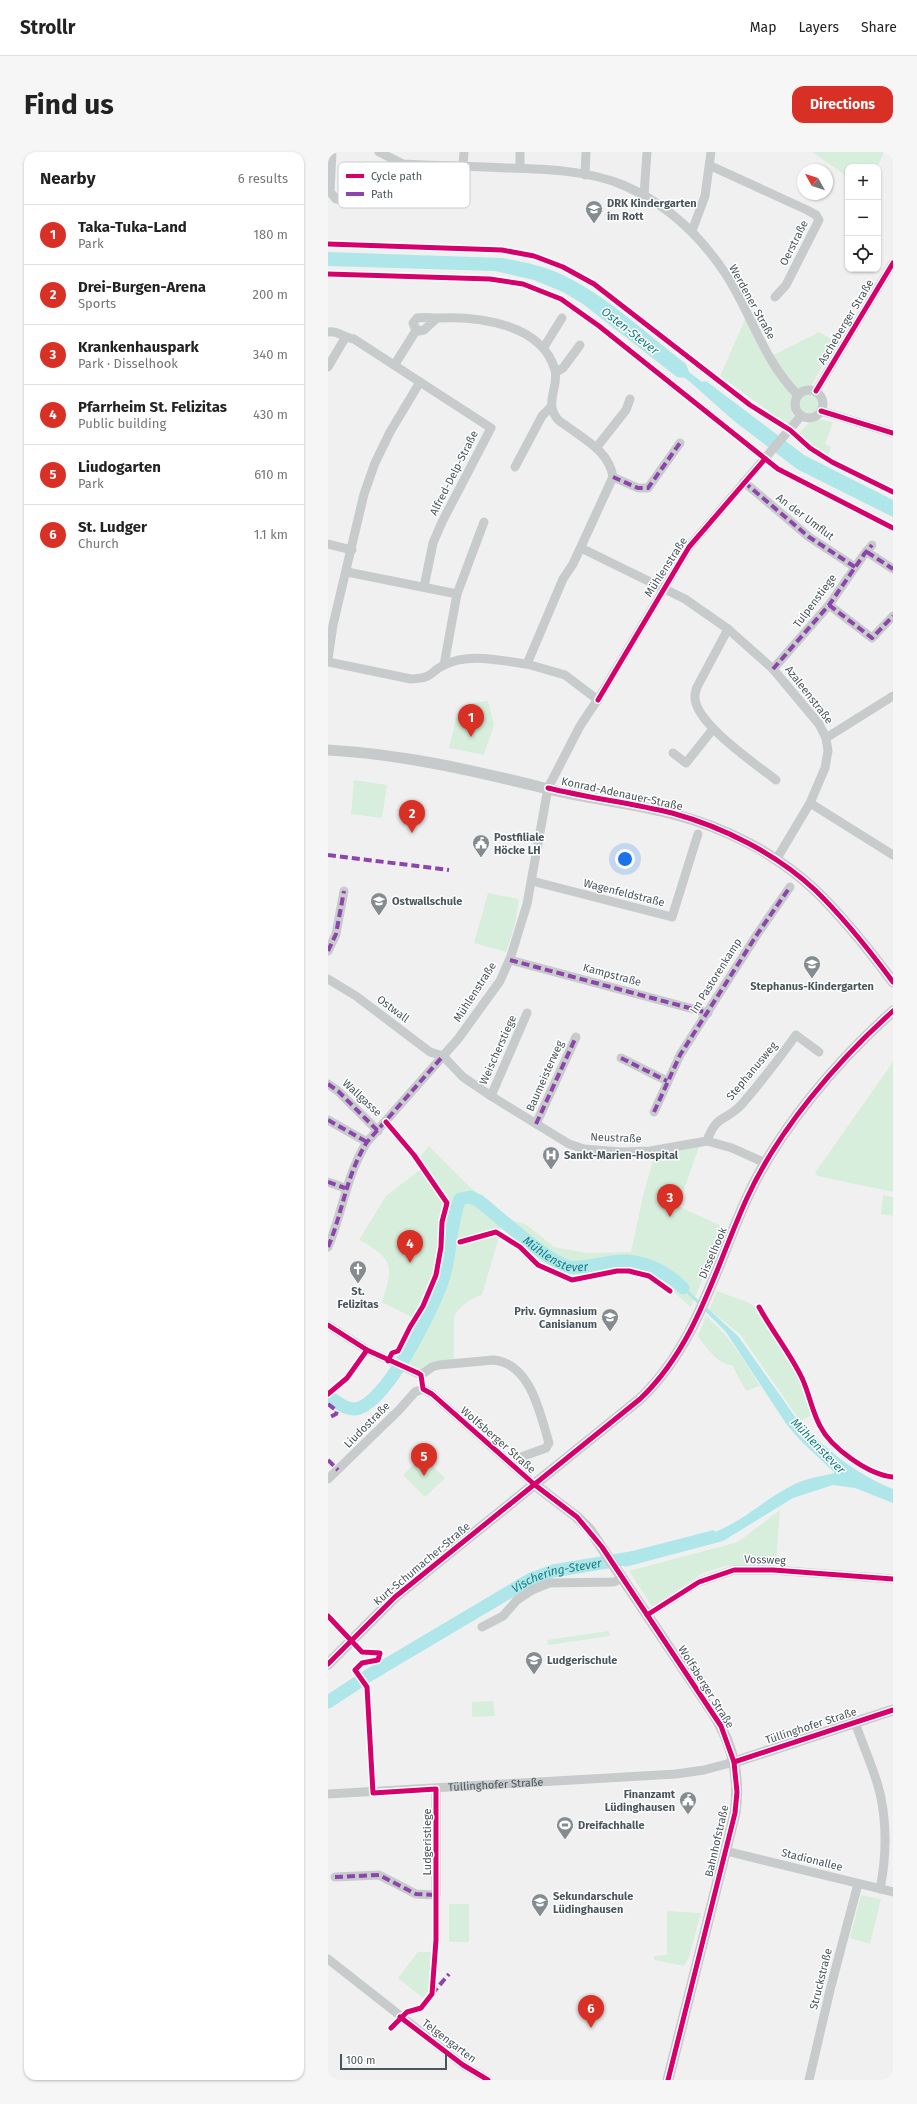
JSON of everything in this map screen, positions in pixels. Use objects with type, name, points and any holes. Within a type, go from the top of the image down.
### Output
[{"type":"main road","name":"Konrad-Adenauer-Straße","points":[[328,750],[355,752],[457,768],[649,808],[701,822],[743,840],[776,860],[815,890],[893,982]]},
{"type":"main road","name":"Disselhook","points":[[535,1485],[640,1399],[657,1383],[683,1347],[700,1311],[747,1198],[765,1162],[810,1100],[852,1052],[893,1011]]},
{"type":"main road","name":"Wolfsberger Straße","points":[[535,1485],[577,1517],[590,1530],[721,1726],[734,1762]]},
{"type":"main road","name":"Kurt-Schumacher-Straße","points":[[328,1664],[395,1596],[535,1485]]},
{"type":"main road","name":"Tüllinghofer Straße","points":[[734,1762],[893,1710]]},
{"type":"main road","name":"Bahnhofstraße","points":[[668,2080],[726,1851],[736,1802],[734,1762]]},
{"type":"street","points":[[332,152],[330,192],[336,199],[338,199]]},
{"type":"street","name":"Werdener Straße","points":[[379,152],[399,162]]},
{"type":"street","points":[[463,162],[464,152]]},
{"type":"street","points":[[520,152],[520,168]]},
{"type":"street","points":[[585,175],[586,152]]},
{"type":"street","points":[[644,195],[647,152]]},
{"type":"street","points":[[692,231],[705,196],[711,166],[711,152]]},
{"type":"street","name":"Werdener Straße","points":[[470,166],[564,171],[585,175],[621,184],[644,195],[674,215],[692,231],[725,273],[780,376],[798,394]]},
{"type":"street","name":"Oerstraße","points":[[711,166],[807,210],[816,215],[819,220],[786,285],[775,297]]},
{"type":"street","name":"Ascheberger Straße","points":[[816,391],[893,263]]},
{"type":"street","points":[[395,364],[417,329],[414,323],[417,318],[452,317],[502,324],[529,336],[544,347],[551,358],[556,372],[551,407],[556,418],[596,448],[604,455],[611,466],[613,477],[581,548],[563,579],[527,664]]},
{"type":"street","points":[[544,347],[562,318]]},
{"type":"street","points":[[328,332],[339,333],[345,338],[354,339],[395,364],[420,382],[390,432],[375,463],[364,494],[352,550],[330,626],[328,659]]},
{"type":"street","points":[[328,367],[345,338]]},
{"type":"street","points":[[556,372],[562,368],[580,346]]},
{"type":"street","name":"Alfred-Delp-Straße","points":[[420,382],[491,428],[442,522],[433,543],[424,587]]},
{"type":"street","points":[[805,390],[816,391],[823,402],[821,411],[814,418],[801,416],[796,411],[794,405],[798,394],[805,390]]},
{"type":"street","points":[[596,448],[626,410],[630,399]]},
{"type":"street","points":[[515,467],[542,416],[551,407]]},
{"type":"street","points":[[821,411],[893,433]]},
{"type":"street","name":"Mühlenstraße","points":[[328,1247],[333,1234],[345,1188],[360,1153],[367,1142],[443,1056],[481,1009],[500,980],[510,960],[532,881],[548,788],[580,726],[598,700],[689,547],[801,416]]},
{"type":"street","points":[[613,477],[638,488],[648,488],[680,443]]},
{"type":"street","name":"An der Umflut","points":[[744,482],[809,537],[855,567]]},
{"type":"street","points":[[444,665],[457,594],[484,522]]},
{"type":"street","points":[[328,544],[352,550]]},
{"type":"street","name":"Azaleenstraße","points":[[581,548],[685,599],[728,629],[773,669],[811,714],[826,738],[826,760],[810,803],[776,860]]},
{"type":"street","name":"Tulpenstiege","points":[[773,669],[829,605],[865,553],[870,549],[893,569]]},
{"type":"street","points":[[346,572],[457,594]]},
{"type":"street","points":[[829,605],[872,638],[893,616]]},
{"type":"street","points":[[728,629],[697,687],[694,697],[713,729],[776,780]]},
{"type":"street","points":[[328,662],[411,679],[424,678],[444,665],[471,658],[527,664],[565,675],[598,700]]},
{"type":"street","points":[[826,738],[893,696]]},
{"type":"street","points":[[673,753],[686,763],[713,729]]},
{"type":"street","points":[[810,803],[893,855]]},
{"type":"street","name":"Wagenfeldstraße","points":[[532,881],[672,917],[698,834]]},
{"type":"street","name":"Im Pastorenkamp","points":[[654,1112],[680,1055],[758,933],[790,887]]},
{"type":"street","points":[[328,951],[336,934],[344,891]]},
{"type":"street","name":"Kampstraße","points":[[510,960],[708,1013]]},
{"type":"street","name":"Ostwall","points":[[328,979],[356,996],[430,1052],[443,1056]]},
{"type":"street","name":"Weischerstiege","points":[[491,1096],[527,1013]]},
{"type":"street","name":"Stephanusweg","points":[[707,1141],[717,1121],[741,1105],[774,1065],[796,1035],[819,1052]]},
{"type":"street","name":"Baumeisterweg","points":[[536,1124],[576,1037]]},
{"type":"street","name":"Neustraße","points":[[443,1056],[463,1077],[491,1096],[569,1144],[584,1150],[622,1152],[657,1151],[707,1141],[732,1148],[765,1162]]},
{"type":"street","points":[[621,1058],[667,1081]]},
{"type":"street","name":"Wallgasse","points":[[328,1084],[338,1091],[378,1131]]},
{"type":"street","points":[[328,1120],[367,1142]]},
{"type":"street","points":[[328,1182],[345,1188]]},
{"type":"street","points":[[328,1325],[367,1350],[421,1375]]},
{"type":"street","points":[[421,1375],[432,1367],[439,1365],[501,1360],[511,1366],[524,1378],[528,1383],[548,1443],[546,1448],[520,1456],[512,1465]]},
{"type":"street","points":[[421,1375],[423,1389]]},
{"type":"street","name":"Wolfsberger Straße","points":[[423,1389],[432,1394],[535,1485]]},
{"type":"street","name":"Liudostraße","points":[[328,1479],[399,1410],[411,1395],[423,1389]]},
{"type":"street","name":"Vossweg","points":[[647,1615],[700,1582],[734,1570],[773,1570],[893,1580]]},
{"type":"street","points":[[482,1627],[503,1616],[518,1600],[532,1590],[550,1583],[614,1582],[621,1575]]},
{"type":"street","points":[[855,1722],[881,1797],[886,1834],[883,1873],[880,1889]]},
{"type":"street","name":"Tüllinghofer Straße","points":[[328,1794],[436,1789],[676,1774],[704,1770],[734,1762]]},
{"type":"street","name":"Ludgeristiege","points":[[335,1877],[379,1875],[416,1894],[436,1894],[436,1789]]},
{"type":"street","name":"Stadionallee","points":[[726,1851],[893,1892]]},
{"type":"street","name":"Struckstraße","points":[[810,2080],[831,1986],[858,1884]]},
{"type":"street","name":"Telgengarten","points":[[328,1959],[463,2065],[488,2080]]},
{"type":"green space","points":[[812,152],[884,152],[878,164],[845,164],[845,175],[833,167],[833,164],[829,164]]},
{"type":"green space","points":[[747,315],[769,357],[819,332],[836,342],[811,386],[800,388],[793,395],[791,405],[794,417],[788,425],[720,376]]},
{"type":"green space","points":[[808,393],[812,394],[818,400],[818,408],[812,414],[808,415],[804,414],[798,408],[797,404],[798,400],[804,394]]},
{"type":"green space","points":[[817,419],[833,422],[825,444],[831,447],[827,457],[798,434],[809,423]]},
{"type":"green space","points":[[488,701],[494,725],[484,755],[449,748],[457,714],[473,703]]},
{"type":"green space","points":[[354,780],[387,785],[382,818],[351,814]]},
{"type":"green space","points":[[488,893],[519,899],[515,925],[506,952],[474,943]]},
{"type":"green space","points":[[893,1062],[893,1192],[818,1176],[815,1173]]},
{"type":"green space","points":[[429,1146],[469,1186],[459,1199],[451,1215],[448,1255],[441,1281],[429,1310],[400,1361],[394,1358],[414,1318],[382,1302],[388,1280],[388,1264],[379,1252],[359,1240],[386,1196],[425,1166],[420,1157]]},
{"type":"green space","points":[[699,1147],[678,1206],[724,1227],[691,1307],[656,1280],[636,1271],[614,1270],[572,1278],[552,1272],[525,1250],[502,1227],[482,1295],[466,1303],[459,1309],[454,1317],[454,1362],[423,1371],[403,1363],[432,1312],[445,1281],[452,1255],[455,1216],[461,1200],[469,1186],[508,1219],[527,1225],[554,1247],[587,1253],[631,1252],[643,1196],[655,1153]]},
{"type":"green space","points":[[883,1195],[893,1197],[893,1216],[881,1214]]},
{"type":"green space","points":[[717,1291],[747,1302],[757,1308],[797,1374],[813,1414],[801,1421],[798,1418],[740,1334],[709,1310]]},
{"type":"green space","points":[[706,1316],[730,1341],[760,1386],[746,1391],[732,1365],[717,1359],[704,1344],[698,1336]]},
{"type":"green space","points":[[422,1456],[445,1478],[425,1497],[403,1475]]},
{"type":"green space","points":[[780,1510],[776,1563],[726,1566],[703,1573],[652,1606],[629,1571],[738,1542]]},
{"type":"green space","points":[[609,1631],[610,1636],[548,1645],[547,1640]]},
{"type":"green space","points":[[493,1701],[495,1716],[472,1717],[472,1702]]},
{"type":"green space","points":[[861,1895],[881,1899],[870,1944],[850,1938]]},
{"type":"green space","points":[[449,1904],[469,1904],[469,1942],[449,1942]]},
{"type":"green space","points":[[667,1911],[701,1913],[689,1957],[684,1966],[654,1960],[654,1956],[667,1955]]},
{"type":"green space","points":[[418,1952],[431,1952],[430,1989],[423,1998],[398,1978]]},
{"type":"water","name":"Osten-Stever","points":[[328,252],[503,258],[542,267],[565,276],[597,295],[627,317],[686,364],[689,372],[702,382],[706,381],[804,455],[893,500],[893,517],[797,469],[734,421],[689,381],[685,378],[677,377],[583,304],[563,292],[534,280],[495,271],[328,266]]},
{"type":"water","points":[[672,1276],[738,1336],[796,1418],[829,1450],[853,1468],[865,1476],[893,1489],[893,1503],[855,1488],[833,1485],[793,1498],[723,1541],[625,1567],[617,1555],[714,1530],[715,1532],[736,1521],[775,1495],[795,1484],[835,1473],[802,1442],[787,1425],[726,1332],[671,1277]]},
{"type":"waterway","name":"Mühlenstever","points":[[328,1395],[343,1406],[354,1409],[366,1405],[393,1375],[407,1354],[430,1311],[443,1279],[448,1259],[456,1209],[460,1199],[470,1197],[479,1201],[537,1248],[561,1264],[570,1267],[577,1267],[617,1261],[640,1263],[671,1277],[683,1288]]},
{"type":"waterway","name":"Vischering-Stever","points":[[328,1702],[366,1677],[531,1579],[553,1571],[637,1557]]},
{"type":"marked path","points":[[613,477],[638,488],[648,488],[680,443]]},
{"type":"marked path","points":[[744,482],[809,537],[855,567]]},
{"type":"marked path","points":[[773,669],[829,605],[872,545]]},
{"type":"marked path","points":[[867,552],[893,569]]},
{"type":"marked path","points":[[829,605],[872,638],[893,616]]},
{"type":"marked path","points":[[328,855],[449,870]]},
{"type":"marked path","points":[[654,1112],[680,1055],[758,933],[790,887]]},
{"type":"marked path","points":[[328,951],[336,934],[344,891]]},
{"type":"marked path","points":[[510,960],[708,1013]]},
{"type":"marked path","points":[[536,1124],[576,1037]]},
{"type":"marked path","points":[[328,1247],[349,1180],[367,1142],[443,1056]]},
{"type":"marked path","points":[[621,1058],[667,1081]]},
{"type":"marked path","points":[[328,1084],[338,1091],[378,1131]]},
{"type":"marked path","points":[[328,1120],[367,1142]]},
{"type":"marked path","points":[[328,1182],[345,1188]]},
{"type":"marked path","points":[[328,1404],[337,1411],[336,1414],[328,1418]]},
{"type":"marked path","points":[[328,1460],[338,1470]]},
{"type":"marked path","points":[[335,1877],[379,1875],[416,1894],[436,1895]]},
{"type":"marked path","points":[[432,1994],[449,1974]]},
{"type":"cycle path","points":[[328,244],[502,250],[534,256],[563,267],[594,284],[750,405],[790,430],[810,448],[832,462],[893,492]]},
{"type":"cycle path","points":[[816,391],[893,263]]},
{"type":"cycle path","points":[[328,274],[490,279],[523,284],[561,299],[599,326],[778,469],[893,528]]},
{"type":"cycle path","points":[[821,411],[893,433]]},
{"type":"cycle path","points":[[598,700],[689,547],[765,459]]},
{"type":"cycle path","points":[[548,788],[672,813],[711,826],[748,843],[784,865],[815,890],[856,934],[893,982]]},
{"type":"cycle path","points":[[328,1664],[395,1597],[640,1399],[660,1378],[676,1355],[703,1304],[747,1198],[775,1147],[792,1122],[830,1074],[893,1011]]},
{"type":"cycle path","points":[[386,1122],[414,1155],[447,1203],[442,1222],[441,1247],[436,1275],[423,1306],[398,1351],[392,1353],[388,1361]]},
{"type":"cycle path","points":[[460,1242],[496,1232],[520,1247],[538,1265],[572,1280],[617,1271],[629,1271],[649,1276],[670,1291]]},
{"type":"cycle path","points":[[759,1307],[797,1369],[817,1420],[825,1434],[842,1451],[862,1466],[883,1475],[893,1477]]},
{"type":"cycle path","points":[[328,1325],[367,1350],[421,1375],[423,1389],[432,1394],[535,1485],[577,1517],[602,1547],[721,1726],[734,1762],[737,1792],[735,1813],[668,2080]]},
{"type":"cycle path","points":[[328,1394],[347,1378],[367,1350]]},
{"type":"cycle path","points":[[647,1615],[699,1582],[734,1570],[773,1570],[893,1579]]},
{"type":"cycle path","points":[[328,1616],[362,1652],[380,1653],[378,1660],[362,1663],[355,1670],[367,1687],[373,1793],[436,1789],[436,1940],[432,1994],[421,2008],[407,2012],[391,2028]]},
{"type":"cycle path","points":[[734,1762],[893,1710]]},
{"type":"cycle path","points":[[400,2017],[463,2065],[488,2080]]},
{"type":"place","name":"DRK Kindergarten im Rott","points":[[594,224]]},
{"type":"place","name":"Taka-Tuka-Land","points":[[471,737]]},
{"type":"place","name":"Drei-Burgen-Arena","points":[[412,833]]},
{"type":"place","name":"Postfiliale Höcke LH","points":[[481,858]]},
{"type":"place","name":"Ostwallschule","points":[[379,916]]},
{"type":"place","name":"Stephanus-Kindergarten","points":[[812,979]]},
{"type":"place","name":"Sankt-Marien-Hospital","points":[[551,1170]]},
{"type":"place","name":"Krankenhauspark","points":[[670,1217]]},
{"type":"place","name":"Pfarrheim St. Felizitas","points":[[410,1263]]},
{"type":"place","name":"St. Felizitas","points":[[358,1284]]},
{"type":"place","name":"Priv. Gymnasium Canisianum","points":[[610,1332]]},
{"type":"place","name":"Liudogarten","points":[[424,1476]]},
{"type":"place","name":"Ludgerischule","points":[[534,1675]]},
{"type":"place","name":"Finanzamt Lüdinghausen","points":[[688,1815]]},
{"type":"place","name":"Dreifachhalle","points":[[565,1840]]},
{"type":"place","name":"Sekundarschule Lüdinghausen","points":[[540,1917]]},
{"type":"place","name":"St. Ludger","points":[[591,2028]]}]
